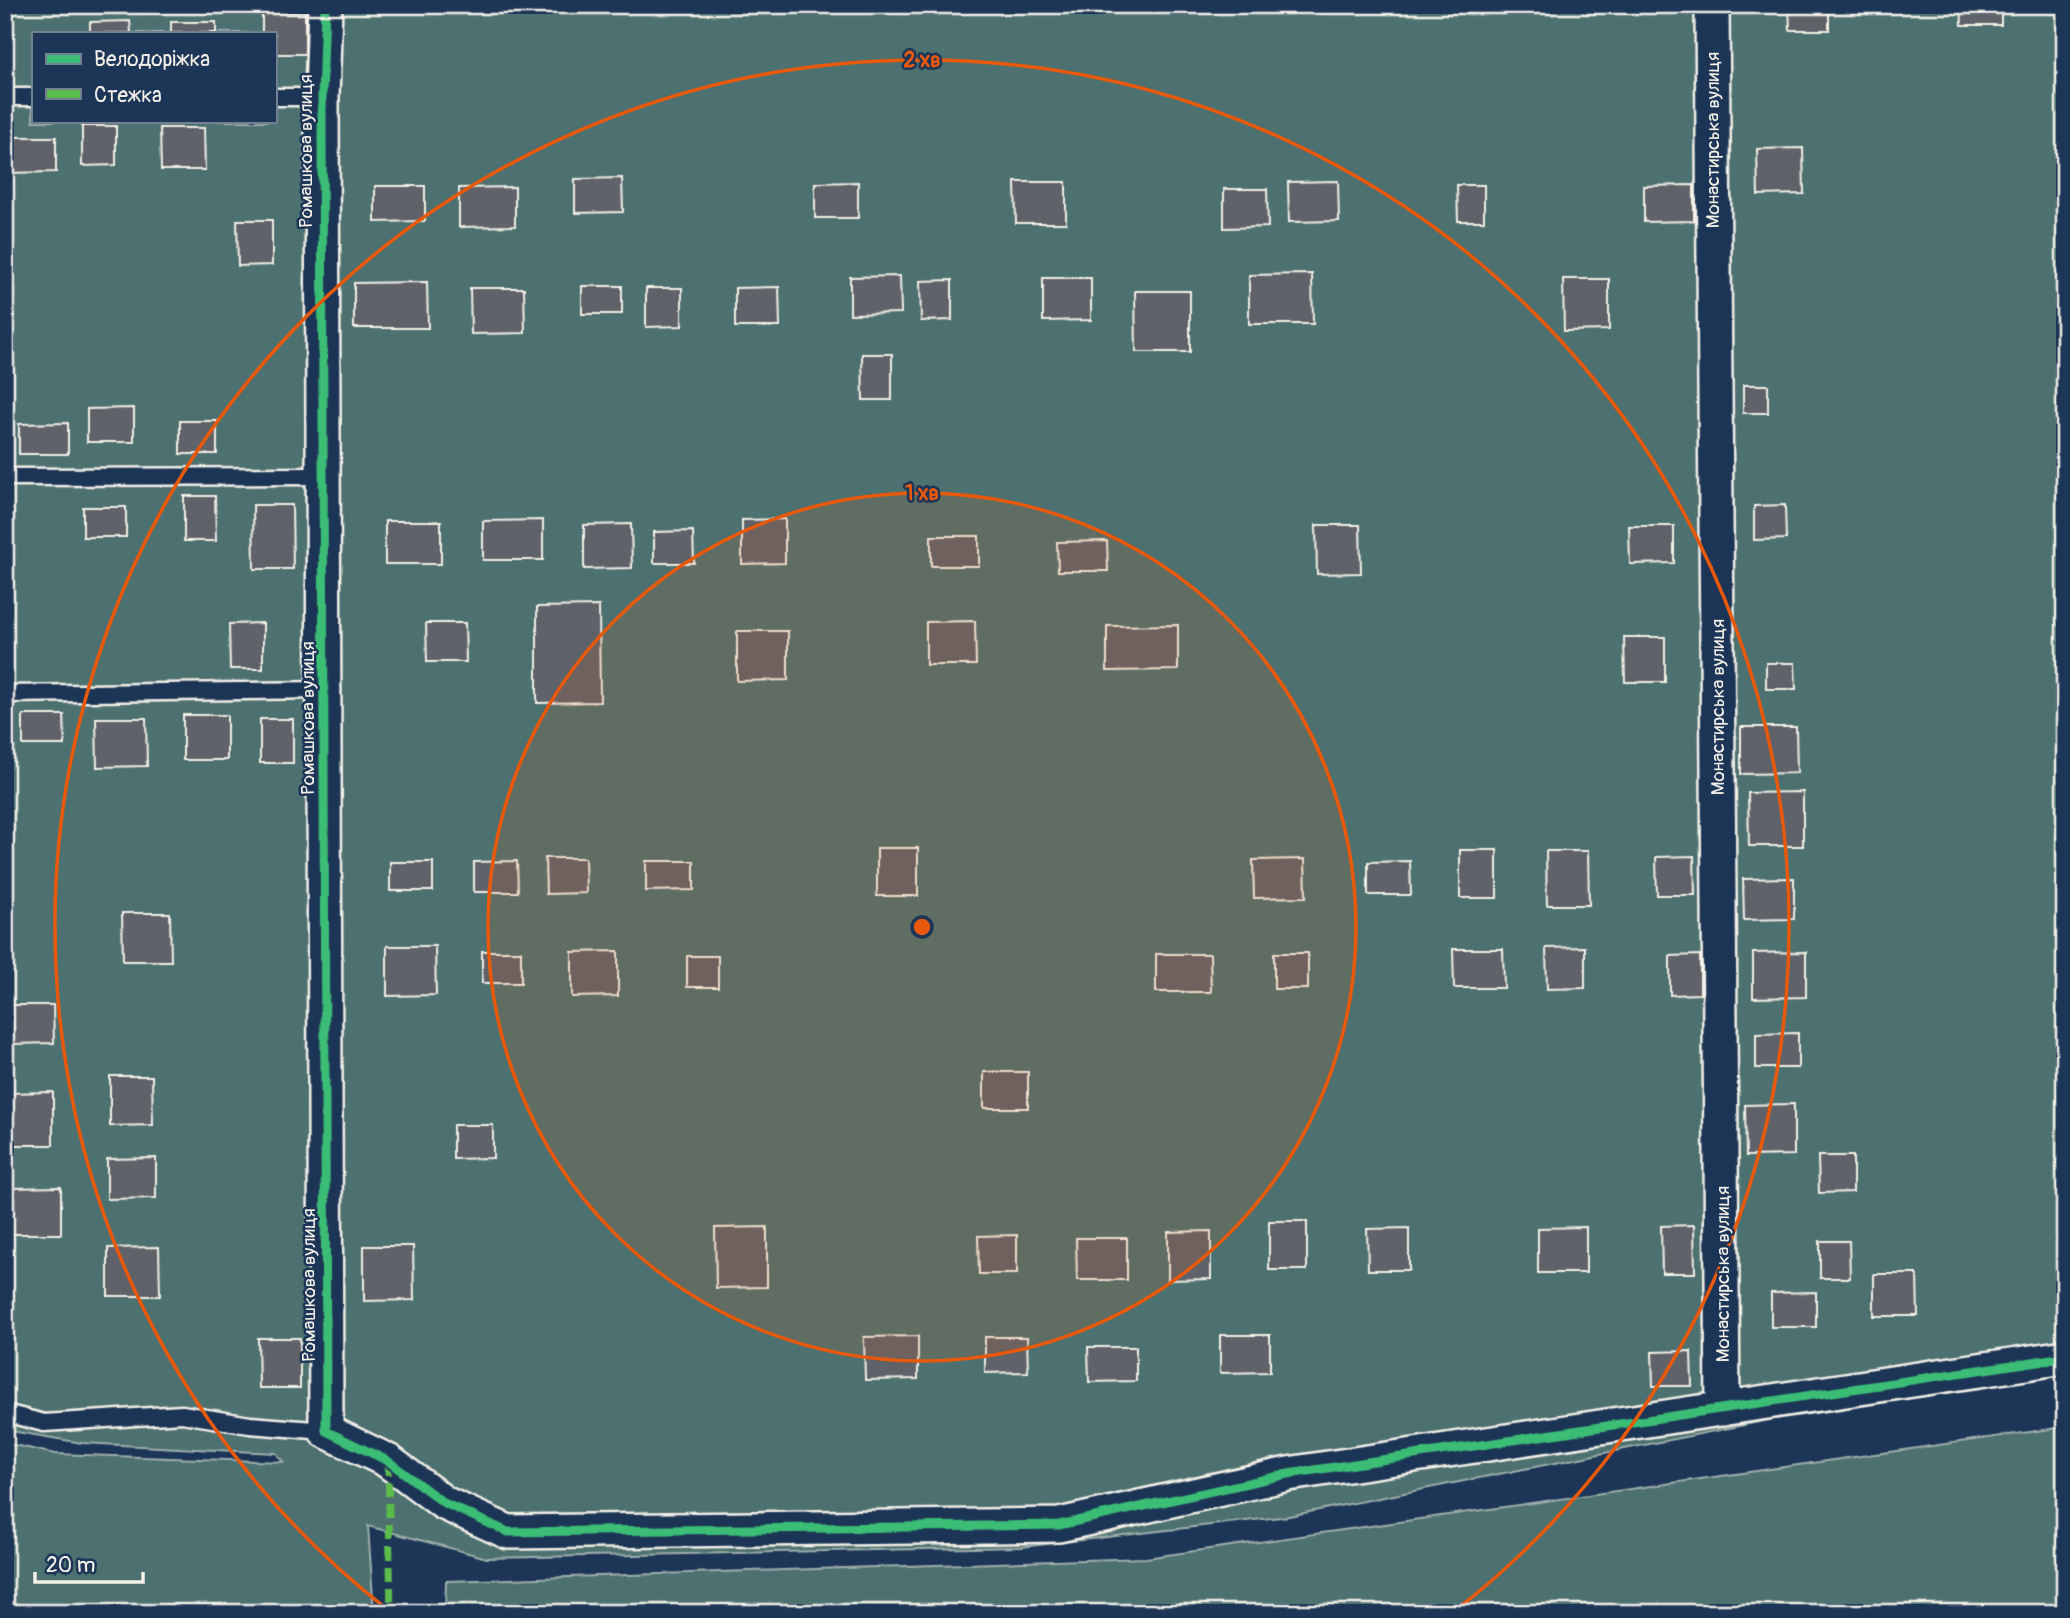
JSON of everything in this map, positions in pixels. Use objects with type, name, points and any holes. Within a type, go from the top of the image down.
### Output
[{"type":"street","name":"Ромашкова вулиця","points":[[325,5],[322,97],[326,1431]]},
{"type":"street","name":"Монастирська вулиця","points":[[1712,5],[1723,1409]]},
{"type":"street","points":[[326,1431],[388,1461],[444,1503],[508,1532],[1059,1525],[1288,1474],[2065,1357]]},
{"type":"lane","points":[[5,97],[32,97]]},
{"type":"lane","points":[[276,97],[322,97]]},
{"type":"lane","points":[[5,477],[323,476]]},
{"type":"lane","points":[[5,694],[324,690]]},
{"type":"lane","points":[[5,1413],[44,1423],[182,1414],[250,1425],[326,1431]]},
{"type":"green space","points":[[5,5],[2065,5],[2065,1361],[1289,1516],[1021,1547],[487,1558],[368,1526],[374,1613],[5,1613],[5,1443],[55,1454],[283,1462],[276,1453],[82,1443],[5,1430]]},
{"type":"green space","points":[[2065,1427],[2065,1613],[445,1613],[446,1581],[1146,1558]]},
{"type":"building","points":[[895,5],[962,5],[962,10],[895,11]]},
{"type":"building","points":[[1789,5],[1829,5],[1829,30],[1790,30]]},
{"type":"building","points":[[1961,5],[2001,5],[2001,25],[1962,25]]},
{"type":"building","points":[[305,12],[305,54],[276,54],[276,32],[262,32],[262,13]]},
{"type":"building","points":[[130,21],[131,32],[90,32],[90,22]]},
{"type":"building","points":[[171,22],[216,22],[216,32],[171,32]]},
{"type":"building","points":[[82,126],[116,126],[116,165],[82,166]]},
{"type":"building","points":[[160,128],[204,128],[205,170],[161,170]]},
{"type":"building","points":[[5,137],[56,137],[56,172],[5,173]]},
{"type":"building","points":[[1803,148],[1804,194],[1758,195],[1757,149]]},
{"type":"building","points":[[622,178],[623,212],[575,213],[575,179]]},
{"type":"building","points":[[1338,181],[1339,221],[1289,222],[1288,182]]},
{"type":"building","points":[[858,182],[858,218],[815,218],[815,183]]},
{"type":"building","points":[[1015,182],[1066,182],[1066,223],[1016,223]]},
{"type":"building","points":[[1457,185],[1484,185],[1484,221],[1458,221]]},
{"type":"building","points":[[1694,185],[1694,221],[1644,222],[1644,186]]},
{"type":"building","points":[[375,186],[425,186],[425,221],[375,222]]},
{"type":"building","points":[[515,187],[515,226],[459,227],[459,188]]},
{"type":"building","points":[[1224,189],[1267,189],[1268,227],[1224,228]]},
{"type":"building","points":[[237,220],[272,220],[272,265],[238,266]]},
{"type":"building","points":[[1312,274],[1313,324],[1249,324],[1249,275]]},
{"type":"building","points":[[900,276],[901,313],[850,314],[850,277]]},
{"type":"building","points":[[1043,278],[1091,278],[1091,320],[1043,321]]},
{"type":"building","points":[[1563,279],[1609,279],[1609,330],[1564,331]]},
{"type":"building","points":[[952,280],[952,320],[921,321],[920,281]]},
{"type":"building","points":[[427,282],[428,328],[354,328],[354,283]]},
{"type":"building","points":[[582,286],[622,286],[622,314],[582,314]]},
{"type":"building","points":[[779,287],[780,327],[735,327],[735,288]]},
{"type":"building","points":[[470,288],[524,288],[525,333],[471,334]]},
{"type":"building","points":[[646,288],[682,288],[682,326],[646,327]]},
{"type":"building","points":[[1135,291],[1190,291],[1190,352],[1136,352]]},
{"type":"building","points":[[862,354],[892,354],[892,400],[863,400]]},
{"type":"building","points":[[1743,385],[1768,385],[1768,413],[1743,413]]},
{"type":"building","points":[[134,408],[134,442],[87,442],[87,409]]},
{"type":"building","points":[[180,421],[217,421],[217,454],[180,454]]},
{"type":"building","points":[[68,423],[68,454],[19,454],[19,424]]},
{"type":"building","points":[[184,496],[215,496],[216,541],[184,541]]},
{"type":"building","points":[[253,505],[292,505],[293,569],[254,569]]},
{"type":"building","points":[[1785,505],[1786,539],[1754,540],[1754,506]]},
{"type":"building","points":[[83,507],[126,507],[126,537],[83,537]]},
{"type":"building","points":[[785,519],[785,563],[742,564],[742,520]]},
{"type":"building","points":[[543,520],[543,560],[483,560],[483,521]]},
{"type":"building","points":[[385,521],[441,521],[441,564],[385,564]]},
{"type":"building","points":[[631,524],[632,568],[584,569],[584,525]]},
{"type":"building","points":[[1316,525],[1360,525],[1361,573],[1317,574]]},
{"type":"building","points":[[1629,526],[1674,526],[1674,563],[1630,564]]},
{"type":"building","points":[[693,531],[694,563],[654,563],[654,532]]},
{"type":"building","points":[[931,536],[979,536],[979,566],[931,566]]},
{"type":"building","points":[[1107,541],[1108,571],[1058,571],[1057,542]]},
{"type":"building","points":[[599,606],[600,702],[537,703],[537,607]]},
{"type":"building","points":[[975,621],[976,665],[926,665],[926,622]]},
{"type":"building","points":[[263,623],[263,669],[230,669],[229,624]]},
{"type":"building","points":[[426,623],[465,623],[466,662],[427,662]]},
{"type":"building","points":[[1178,625],[1178,670],[1107,671],[1107,626]]},
{"type":"building","points":[[737,631],[788,631],[788,680],[737,681]]},
{"type":"building","points":[[1624,637],[1665,637],[1665,682],[1625,682]]},
{"type":"building","points":[[1766,663],[1795,663],[1796,689],[1766,689]]},
{"type":"building","points":[[23,715],[64,715],[65,745],[23,745]]},
{"type":"building","points":[[183,715],[227,715],[227,760],[183,760]]},
{"type":"building","points":[[96,718],[146,718],[147,766],[97,767]]},
{"type":"building","points":[[260,719],[293,719],[293,763],[260,763]]},
{"type":"building","points":[[1741,727],[1796,727],[1797,773],[1741,774]]},
{"type":"building","points":[[1803,792],[1803,846],[1749,846],[1748,793]]},
{"type":"building","points":[[877,848],[918,848],[918,896],[877,896]]},
{"type":"building","points":[[1460,850],[1497,850],[1497,898],[1460,898]]},
{"type":"building","points":[[1546,851],[1588,851],[1589,905],[1547,905]]},
{"type":"building","points":[[1694,856],[1695,895],[1657,895],[1656,857]]},
{"type":"building","points":[[545,858],[585,858],[586,893],[546,894]]},
{"type":"building","points":[[1305,859],[1306,897],[1254,898],[1253,860]]},
{"type":"building","points":[[517,861],[518,892],[474,892],[474,862]]},
{"type":"building","points":[[646,861],[694,861],[694,890],[646,891]]},
{"type":"building","points":[[1410,861],[1411,895],[1368,895],[1368,862]]},
{"type":"building","points":[[390,862],[433,862],[433,891],[390,891]]},
{"type":"building","points":[[1794,878],[1794,919],[1744,920],[1743,879]]},
{"type":"building","points":[[122,913],[170,913],[171,961],[123,961]]},
{"type":"building","points":[[387,946],[435,946],[436,995],[387,996]]},
{"type":"building","points":[[1585,947],[1585,988],[1547,989],[1546,948]]},
{"type":"building","points":[[1453,949],[1503,949],[1504,988],[1454,988]]},
{"type":"building","points":[[482,951],[521,951],[521,983],[482,983]]},
{"type":"building","points":[[618,951],[618,996],[572,997],[572,952]]},
{"type":"building","points":[[1806,952],[1806,997],[1753,998],[1753,953]]},
{"type":"building","points":[[1274,953],[1308,953],[1308,989],[1274,989]]},
{"type":"building","points":[[1156,954],[1210,954],[1211,992],[1156,992]]},
{"type":"building","points":[[1700,955],[1700,994],[1670,995],[1670,956]]},
{"type":"building","points":[[687,956],[718,956],[718,987],[687,987]]},
{"type":"building","points":[[12,1005],[53,1005],[54,1043],[13,1044]]},
{"type":"building","points":[[1798,1033],[1798,1068],[1756,1068],[1756,1034]]},
{"type":"building","points":[[984,1072],[1028,1072],[1028,1108],[984,1108]]},
{"type":"building","points":[[110,1076],[152,1076],[153,1125],[110,1126]]},
{"type":"building","points":[[53,1092],[53,1145],[5,1145],[5,1093]]},
{"type":"building","points":[[1794,1104],[1794,1155],[1746,1156],[1745,1105]]},
{"type":"building","points":[[453,1125],[493,1125],[493,1158],[453,1159]]},
{"type":"building","points":[[1818,1156],[1853,1156],[1853,1192],[1819,1193]]},
{"type":"building","points":[[156,1158],[156,1198],[107,1199],[107,1159]]},
{"type":"building","points":[[61,1187],[61,1234],[10,1234],[10,1188]]},
{"type":"building","points":[[1269,1221],[1307,1221],[1307,1270],[1269,1270]]},
{"type":"building","points":[[1694,1225],[1695,1273],[1662,1273],[1661,1226]]},
{"type":"building","points":[[767,1227],[767,1287],[716,1288],[715,1228]]},
{"type":"building","points":[[1586,1227],[1586,1273],[1538,1273],[1538,1228]]},
{"type":"building","points":[[1409,1228],[1409,1270],[1368,1270],[1367,1229]]},
{"type":"building","points":[[1211,1231],[1211,1279],[1168,1280],[1168,1232]]},
{"type":"building","points":[[1017,1235],[1017,1274],[979,1274],[978,1236]]},
{"type":"building","points":[[1076,1238],[1127,1238],[1127,1280],[1077,1280]]},
{"type":"building","points":[[1820,1241],[1849,1241],[1850,1278],[1820,1278]]},
{"type":"building","points":[[364,1246],[413,1246],[414,1300],[364,1301]]},
{"type":"building","points":[[159,1247],[160,1296],[108,1296],[108,1248]]},
{"type":"building","points":[[1874,1274],[1917,1274],[1918,1316],[1874,1316]]},
{"type":"building","points":[[1816,1292],[1816,1327],[1771,1327],[1771,1293]]},
{"type":"building","points":[[1220,1335],[1270,1335],[1270,1372],[1220,1373]]},
{"type":"building","points":[[918,1336],[918,1379],[865,1380],[864,1337]]},
{"type":"building","points":[[985,1337],[1027,1337],[1028,1372],[985,1373]]},
{"type":"building","points":[[258,1338],[300,1338],[300,1388],[259,1388]]},
{"type":"building","points":[[1088,1347],[1136,1347],[1136,1381],[1089,1382]]},
{"type":"building","points":[[1691,1351],[1692,1386],[1653,1386],[1652,1352]]},
{"type":"marked path","points":[[388,1461],[391,1613]]},
{"type":"cycle path","points":[[325,5],[322,97],[326,1431],[388,1461],[444,1503],[508,1532],[1059,1525],[1288,1474],[2065,1357]]}]
